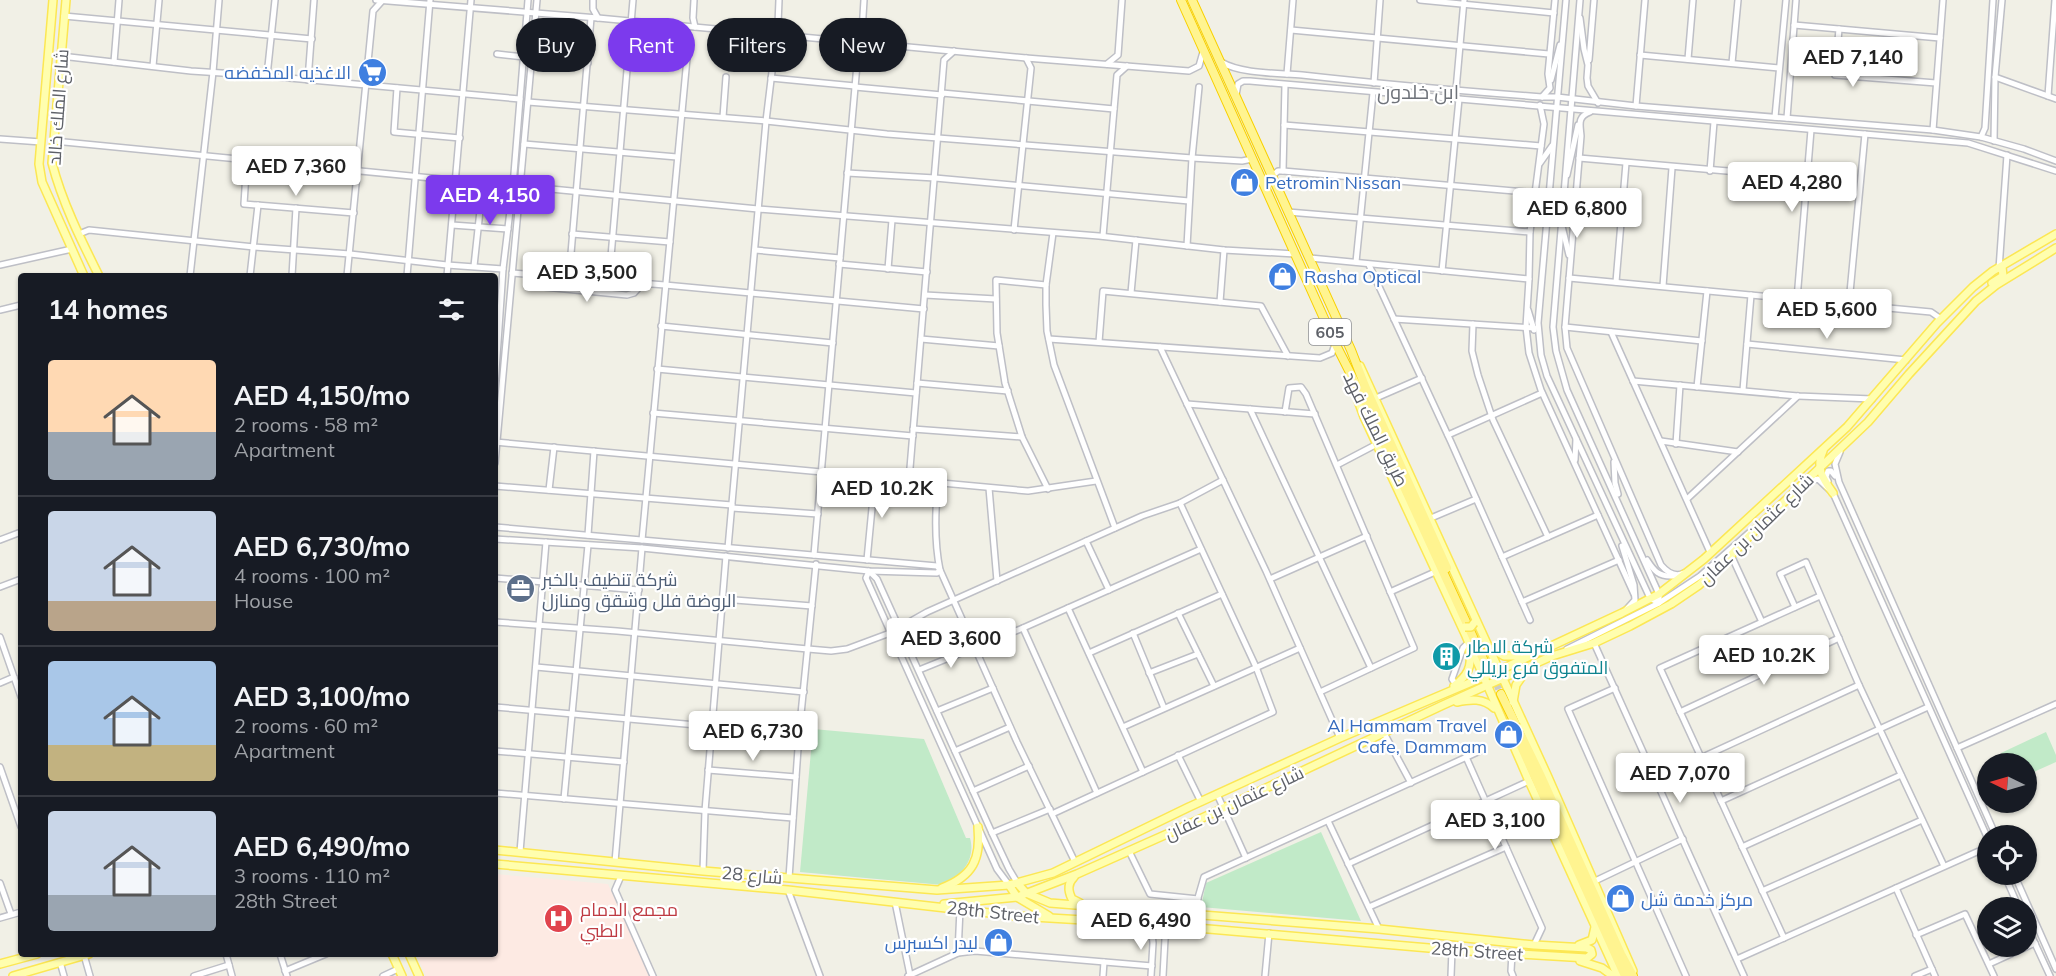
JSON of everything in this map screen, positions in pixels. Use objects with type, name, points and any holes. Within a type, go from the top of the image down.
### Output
[{"type":"highway","name":"طريق الملك فهد","points":[[1181,0],[1345,365],[1365,402],[1486,660],[1351,350],[1192,0]]},
{"type":"highway","points":[[1624,976],[1499,695],[1545,784],[1621,954],[1634,976]]},
{"type":"main road","name":"شارع الملك خالد","points":[[53,0],[39,164],[42,182],[83,273]]},
{"type":"main road","name":"شارع الملك خالد","points":[[66,0],[52,163],[55,177],[98,273]]},
{"type":"main road","name":"شارع عثمان بن عفان","points":[[1009,885],[1053,873],[1217,794],[1340,738],[1500,670],[1659,594],[1691,569],[1847,427],[1941,318],[1973,287],[2056,234]]},
{"type":"main road","name":"شارع عثمان بن عفان","points":[[930,905],[1017,897],[1077,874],[1443,705],[1552,657],[1594,643],[1671,604],[1699,585],[1868,422],[1965,313],[1996,285],[2056,250]]},
{"type":"main road","points":[[1965,313],[1975,297],[2003,276],[2001,268]]},
{"type":"main road","points":[[1351,350],[1431,519],[1474,619],[1500,670],[1523,730],[1595,881],[1634,976]]},
{"type":"main road","points":[[1345,365],[1360,407],[1435,572],[1462,625],[1499,714],[1618,976]]},
{"type":"main road","points":[[1826,446],[1822,452],[1819,468],[1833,493]]},
{"type":"main road","points":[[1462,625],[1472,627],[1474,619]]},
{"type":"main road","points":[[1449,691],[1466,676],[1469,670],[1471,658],[1466,636]]},
{"type":"main road","points":[[1487,643],[1496,653],[1504,656],[1532,655]]},
{"type":"main road","points":[[1514,704],[1513,694],[1516,684],[1521,675],[1534,665]]},
{"type":"main road","points":[[1443,705],[1479,700],[1490,704],[1499,714]]},
{"type":"main road","points":[[1510,735],[1514,729],[1523,730]]},
{"type":"main road","points":[[937,890],[952,884],[968,873],[977,858],[978,827]]},
{"type":"main road","name":"شارع 28","points":[[498,850],[703,871],[937,890],[1009,885]]},
{"type":"main road","name":"28th Street","points":[[498,864],[788,890],[1054,918],[1563,957]]},
{"type":"main road","points":[[1077,874],[1070,881],[1068,890],[1072,899],[1088,906]]},
{"type":"main road","points":[[1018,884],[1026,893]]},
{"type":"main road","points":[[1009,885],[1017,897],[1034,909],[1054,918]]},
{"type":"main road","name":"28th Street","points":[[1026,893],[1050,903],[1379,929],[1564,947]]},
{"type":"main road","points":[[1564,947],[1589,942],[1594,938],[1595,924]]},
{"type":"main road","points":[[1563,957],[1587,958],[1592,954],[1589,949],[1564,947]]},
{"type":"main road","points":[[0,964],[26,957]]},
{"type":"main road","points":[[13,976],[33,973],[79,957]]},
{"type":"main road","points":[[393,957],[400,972]]},
{"type":"main road","points":[[410,957],[419,976]]},
{"type":"main road","points":[[1563,957],[1602,968],[1613,976]]},
{"type":"street","points":[[114,62],[119,0]]},
{"type":"street","points":[[153,66],[159,0]]},
{"type":"street","points":[[189,273],[213,72],[219,0]]},
{"type":"street","points":[[267,76],[275,0]]},
{"type":"street","points":[[308,80],[314,0]]},
{"type":"street","points":[[376,0],[430,2],[470,8],[591,18]]},
{"type":"street","points":[[447,273],[471,0]]},
{"type":"street","points":[[528,0],[528,18]]},
{"type":"street","points":[[535,18],[537,0]]},
{"type":"street","points":[[593,0],[593,9],[598,18],[608,19]]},
{"type":"street","points":[[631,18],[633,0]]},
{"type":"street","points":[[693,18],[694,0]]},
{"type":"street","points":[[778,18],[779,0]]},
{"type":"street","points":[[863,18],[864,0]]},
{"type":"street","points":[[1107,64],[1118,55],[1122,0]]},
{"type":"street","points":[[1287,74],[1293,0]]},
{"type":"street","points":[[1374,83],[1380,0]]},
{"type":"street","points":[[1420,0],[1464,2],[1554,13]]},
{"type":"street","points":[[1550,88],[1549,54],[1555,0]]},
{"type":"street","points":[[1566,0],[1538,324],[1540,348],[1543,366],[1616,527],[1650,598],[1659,603]]},
{"type":"street","points":[[1594,0],[1587,78],[1588,86],[1598,103]]},
{"type":"street","points":[[1636,106],[1645,0]]},
{"type":"street","points":[[1688,59],[1693,0]]},
{"type":"street","points":[[1732,63],[1738,0]]},
{"type":"street","points":[[1775,117],[1786,0]]},
{"type":"street","points":[[1787,118],[1796,0]]},
{"type":"street","points":[[1933,129],[1943,0]]},
{"type":"street","points":[[1981,137],[1985,128],[1993,0]]},
{"type":"street","points":[[1994,141],[1995,77],[2002,0]]},
{"type":"street","points":[[2048,96],[2054,41],[2055,0]]},
{"type":"street","points":[[347,273],[373,11],[382,1]]},
{"type":"street","points":[[406,273],[430,2]]},
{"type":"street","points":[[1456,90],[1464,2]]},
{"type":"street","points":[[1579,3],[1588,65]]},
{"type":"street","points":[[1579,3],[1553,327],[1556,351],[1567,390],[1659,594],[1659,603]]},
{"type":"street","points":[[64,16],[312,39]]},
{"type":"street","points":[[1794,25],[1940,38]]},
{"type":"street","points":[[695,27],[707,28]]},
{"type":"street","points":[[1839,29],[1835,75],[1936,83]]},
{"type":"street","points":[[1291,30],[1549,54]]},
{"type":"street","points":[[1542,98],[1550,88],[1553,66],[1564,32]]},
{"type":"street","points":[[907,47],[1193,71],[1201,62],[1203,50]]},
{"type":"street","points":[[909,480],[944,60],[954,51]]},
{"type":"street","points":[[497,54],[516,56]]},
{"type":"street","points":[[1640,55],[1779,68]]},
{"type":"street","points":[[61,56],[191,71],[520,99]]},
{"type":"street","points":[[1014,230],[1030,68],[1026,58]]},
{"type":"street","points":[[1220,62],[1251,70],[1374,83],[1933,129],[1981,137],[2056,161]]},
{"type":"street","points":[[1103,236],[1117,75],[1126,66]]},
{"type":"street","points":[[1250,81],[1245,74],[1251,70]]},
{"type":"street","points":[[498,311],[524,72]]},
{"type":"street","points":[[498,421],[528,102],[527,72]]},
{"type":"street","points":[[569,277],[587,72]]},
{"type":"street","points":[[609,280],[628,72]]},
{"type":"street","points":[[642,540],[685,72]]},
{"type":"street","points":[[728,548],[772,72]]},
{"type":"street","points":[[814,555],[856,72]]},
{"type":"street","points":[[723,117],[726,77]]},
{"type":"street","points":[[1995,77],[2056,99]]},
{"type":"street","points":[[771,78],[1114,109]]},
{"type":"street","points":[[1237,99],[1238,84],[1250,81],[1373,93],[1540,105],[1968,143],[2056,171]]},
{"type":"street","points":[[1283,171],[1285,85]]},
{"type":"street","points":[[1187,246],[1199,87]]},
{"type":"street","points":[[397,88],[394,132],[460,138]]},
{"type":"street","points":[[1356,262],[1373,93]]},
{"type":"street","points":[[1776,108],[1789,93]]},
{"type":"street","points":[[1442,271],[1459,99]]},
{"type":"street","points":[[528,102],[723,117],[1023,145],[1192,158],[1242,161],[1252,159]]},
{"type":"street","points":[[1540,105],[1544,124],[1537,193],[1530,232],[1526,327],[1530,353],[1542,393],[1634,594]]},
{"type":"street","points":[[1563,188],[1579,120],[1582,115],[1591,111]]},
{"type":"street","points":[[1579,120],[1581,136],[1565,327],[1567,348],[1661,565],[1670,574],[1680,575]]},
{"type":"street","points":[[1710,171],[1714,122]]},
{"type":"street","points":[[1284,124],[1541,146]]},
{"type":"street","points":[[1797,299],[1811,130]]},
{"type":"street","points":[[1849,303],[1864,134]]},
{"type":"street","points":[[0,139],[41,142]]},
{"type":"street","points":[[54,141],[513,186],[517,190],[518,202]]},
{"type":"street","points":[[524,144],[677,157]]},
{"type":"street","points":[[1540,164],[1553,145]]},
{"type":"street","points":[[2001,268],[2007,155]]},
{"type":"street","points":[[1579,159],[1807,178]]},
{"type":"street","points":[[1616,282],[1626,163]]},
{"type":"street","points":[[1663,286],[1672,168]]},
{"type":"street","points":[[1272,176],[1278,171],[1283,171],[1537,193]]},
{"type":"street","points":[[848,172],[1189,201]]},
{"type":"street","points":[[246,173],[244,204],[354,213]]},
{"type":"street","points":[[474,266],[483,183]]},
{"type":"street","points":[[520,186],[931,224],[1103,236],[1224,250],[1295,254]]},
{"type":"street","points":[[250,273],[258,205]]},
{"type":"street","points":[[292,273],[296,208]]},
{"type":"street","points":[[1288,212],[1530,232]]},
{"type":"street","points":[[888,269],[892,220]]},
{"type":"street","points":[[1561,220],[1570,262]]},
{"type":"street","points":[[452,225],[508,229]]},
{"type":"street","points":[[79,234],[88,230],[503,269]]},
{"type":"street","points":[[1053,233],[1046,285],[1049,339],[1054,366],[1115,528]]},
{"type":"street","points":[[573,234],[669,242]]},
{"type":"street","points":[[1131,293],[1136,240]]},
{"type":"street","points":[[0,265],[72,249]]},
{"type":"street","points":[[755,250],[888,269],[927,272]]},
{"type":"street","points":[[1220,302],[1224,250]]},
{"type":"street","points":[[1310,258],[1529,279]]},
{"type":"street","points":[[1369,265],[1530,620]]},
{"type":"street","points":[[512,273],[924,309]]},
{"type":"street","points":[[538,274],[544,287],[627,295],[634,293],[643,283]]},
{"type":"street","points":[[1569,278],[1849,303],[1931,312],[1941,318]]},
{"type":"street","points":[[1046,285],[996,280],[999,346],[1008,391],[1022,437],[1048,489]]},
{"type":"street","points":[[1099,342],[1103,291],[1131,293],[1261,306],[1288,356]]},
{"type":"street","points":[[1697,387],[1707,291]]},
{"type":"street","points":[[925,295],[996,299]]},
{"type":"street","points":[[1743,390],[1751,295]]},
{"type":"street","points":[[1527,305],[1540,348]]},
{"type":"street","points":[[0,310],[18,306]]},
{"type":"street","points":[[1394,319],[1534,328]]},
{"type":"street","points":[[1473,324],[1472,351],[1492,415],[1548,537]]},
{"type":"street","points":[[661,326],[833,343]]},
{"type":"street","points":[[1565,327],[1702,341]]},
{"type":"street","points":[[1611,332],[1710,552]]},
{"type":"street","points":[[921,339],[999,346]]},
{"type":"street","points":[[1049,339],[1320,358],[1332,353],[1335,343]]},
{"type":"street","points":[[1747,344],[1906,360]]},
{"type":"street","points":[[1160,347],[1270,579],[1340,738]]},
{"type":"street","points":[[657,369],[916,393]]},
{"type":"street","points":[[1376,399],[1422,378]]},
{"type":"street","points":[[1633,381],[1798,396],[1872,399]]},
{"type":"street","points":[[917,383],[1008,391]]},
{"type":"street","points":[[1676,444],[1680,385]]},
{"type":"street","points":[[1285,412],[1289,388],[1301,387],[1315,414],[1414,648],[1320,692]]},
{"type":"street","points":[[1448,435],[1542,393]]},
{"type":"street","points":[[1687,499],[1798,396]]},
{"type":"street","points":[[1187,404],[1315,414]]},
{"type":"street","points":[[1250,409],[1371,668]]},
{"type":"street","points":[[653,413],[913,436]]},
{"type":"street","points":[[914,429],[1022,437]]},
{"type":"street","points":[[1575,463],[1576,438]]},
{"type":"street","points":[[1661,441],[1738,452]]},
{"type":"street","points":[[498,442],[1028,491],[1096,481]]},
{"type":"street","points":[[1846,443],[1835,464],[1839,482],[1991,825]]},
{"type":"street","points":[[1336,465],[1377,444]]},
{"type":"street","points":[[550,490],[555,447]]},
{"type":"street","points":[[588,535],[594,451]]},
{"type":"street","points":[[1614,458],[1615,483],[1622,510]]},
{"type":"street","points":[[1846,496],[1834,473],[1828,471],[1826,477],[1982,825]]},
{"type":"street","points":[[867,560],[875,477]]},
{"type":"street","points":[[1797,488],[1812,479],[1818,479],[1833,493]]},
{"type":"street","points":[[498,622],[808,650],[847,649],[890,633],[997,580],[1180,502],[1223,480]]},
{"type":"street","points":[[938,483],[935,519],[940,570],[1010,727],[1075,862]]},
{"type":"street","points":[[498,486],[818,514]]},
{"type":"street","points":[[989,488],[997,580]]},
{"type":"street","points":[[1431,519],[1476,499]]},
{"type":"street","points":[[992,833],[1097,793],[1273,712],[1256,667],[1180,502]]},
{"type":"street","points":[[1502,557],[1598,515]]},
{"type":"street","points":[[1552,657],[1659,603],[1700,576],[1764,520]]},
{"type":"street","points":[[498,527],[937,566],[940,570]]},
{"type":"street","points":[[1616,527],[1634,585],[1635,600],[1622,613]]},
{"type":"street","points":[[0,540],[18,533]]},
{"type":"street","points":[[1270,579],[1367,536]]},
{"type":"street","points":[[498,539],[642,548],[869,571],[938,573],[940,570]]},
{"type":"street","points":[[1086,541],[1109,590]]},
{"type":"street","points":[[520,852],[546,542]]},
{"type":"street","points":[[1637,544],[1654,571],[1662,576],[1680,575],[1691,569]]},
{"type":"street","points":[[564,799],[588,545]]},
{"type":"street","points":[[615,862],[642,548]]},
{"type":"street","points":[[919,670],[1023,628],[1201,549]]},
{"type":"street","points":[[1731,555],[1762,621]]},
{"type":"street","points":[[703,871],[705,811],[726,556]]},
{"type":"street","points":[[1522,602],[1619,560]]},
{"type":"street","points":[[1795,607],[1780,574],[1806,562],[1859,685],[1944,866]]},
{"type":"street","points":[[789,878],[816,564]]},
{"type":"street","points":[[869,571],[877,579],[992,833],[1018,884]]},
{"type":"street","points":[[869,571],[866,578],[890,633],[997,869],[1009,885]]},
{"type":"street","points":[[1390,592],[1435,572]]},
{"type":"street","points":[[498,578],[639,590]]},
{"type":"street","points":[[0,587],[18,580]]},
{"type":"street","points":[[1089,653],[1222,594]]},
{"type":"street","points":[[1784,938],[1660,668],[1820,596]]},
{"type":"street","points":[[722,599],[812,606]]},
{"type":"street","points":[[1068,608],[1143,772]]},
{"type":"street","points":[[1178,614],[1214,686]]},
{"type":"street","points":[[1023,628],[1097,793]]},
{"type":"street","points":[[1133,633],[1164,708]]},
{"type":"street","points":[[0,637],[18,689]]},
{"type":"street","points":[[1680,712],[1839,638]]},
{"type":"street","points":[[1594,643],[1744,976]]},
{"type":"street","points":[[1456,685],[1452,679],[1463,648],[1467,644]]},
{"type":"street","points":[[1123,727],[1300,648]]},
{"type":"street","points":[[1149,673],[1198,654]]},
{"type":"street","points":[[536,668],[804,692]]},
{"type":"street","points":[[0,683],[14,678]]},
{"type":"street","points":[[1656,779],[1859,685]]},
{"type":"street","points":[[937,711],[993,688]]},
{"type":"street","points":[[1615,688],[1568,709],[1686,976]]},
{"type":"street","points":[[1957,748],[2056,704]]},
{"type":"street","points":[[498,706],[800,734]]},
{"type":"street","points":[[1721,801],[1928,707]]},
{"type":"street","points":[[955,751],[1010,727]]},
{"type":"street","points":[[1384,733],[1411,783]]},
{"type":"street","points":[[1193,915],[1204,876],[1482,750]]},
{"type":"street","points":[[498,751],[624,762]]},
{"type":"street","points":[[1178,755],[1201,802]]},
{"type":"street","points":[[1467,758],[1542,928],[1534,945]]},
{"type":"street","points":[[973,791],[1029,766]]},
{"type":"street","points":[[708,770],[796,777]]},
{"type":"street","points":[[1,771],[18,819]]},
{"type":"street","points":[[1742,848],[1901,775]]},
{"type":"street","points":[[1348,864],[1529,781]]},
{"type":"street","points":[[498,793],[793,819]]},
{"type":"street","points":[[1217,794],[1246,858]]},
{"type":"street","points":[[1328,820],[1379,929]]},
{"type":"street","points":[[1762,891],[1922,820]]},
{"type":"street","points":[[1595,881],[1683,839]]},
{"type":"street","points":[[1369,908],[1506,847]]},
{"type":"street","points":[[1129,851],[1150,894],[1198,899]]},
{"type":"street","points":[[1737,959],[1977,852]]},
{"type":"street","points":[[621,876],[615,890],[653,976]]},
{"type":"street","points":[[0,883],[11,914]]},
{"type":"street","points":[[2019,885],[2056,969]]},
{"type":"street","points":[[1896,888],[1935,976]]},
{"type":"street","points":[[788,890],[820,976]]},
{"type":"street","points":[[895,902],[909,976],[958,954],[975,951],[1152,966]]},
{"type":"street","points":[[958,954],[960,909]]},
{"type":"street","points":[[0,918],[18,913]]},
{"type":"street","points":[[1917,935],[1965,914],[1994,976]]},
{"type":"street","points":[[1150,924],[1154,943],[1151,976]]},
{"type":"street","points":[[1163,976],[1166,939],[1170,929],[1179,927]]},
{"type":"street","points":[[1265,976],[1269,933]]},
{"type":"street","points":[[1154,943],[1159,943],[1165,949]]},
{"type":"street","points":[[2037,948],[2050,976]]},
{"type":"street","points":[[1451,976],[1452,950]]},
{"type":"street","points":[[1512,953],[1513,976]]},
{"type":"street","points":[[86,957],[90,976]]},
{"type":"street","points":[[227,957],[232,976]]},
{"type":"street","points":[[281,957],[286,974],[320,957]]},
{"type":"street","points":[[1989,964],[2005,957]]},
{"type":"street","points":[[60,962],[64,976]]},
{"type":"street","points":[[1102,976],[1104,962]]},
{"type":"street","points":[[194,976],[229,965]]},
{"type":"street","points":[[1915,976],[1932,969]]},
{"type":"street","points":[[382,976],[400,972]]},
{"type":"shaded area","name":"مجمع الدمام الطبي","points":[[498,874],[608,884],[650,976],[426,976],[417,957],[498,957]]},
{"type":"green space","points":[[813,729],[924,739],[966,838],[970,838],[969,860],[956,877],[943,885],[800,872]]},
{"type":"green space","points":[[2046,732],[2056,755],[2056,762],[2037,771],[2037,753],[2001,753]]},
{"type":"green space","points":[[1321,832],[1361,921],[1201,907],[1206,883]]},
{"type":"tunnel","points":[[1488,659],[1501,694]]},
{"type":"place","name":"الاغذيه المخفضه","points":[[372,72]]},
{"type":"place","name":"Petromin Nissan","points":[[1244,182]]},
{"type":"place","name":"Rasha Optical","points":[[1283,276]]},
{"type":"place","name":"شركة تنظيف بالخبر الروضة فلل وشقق ومنازل","points":[[521,589]]},
{"type":"place","name":"شركة الاطار المتفوق فرع بريللي","points":[[1446,656]]},
{"type":"place","name":"Al Hammam Travel Cafe, Dammam","points":[[1508,735]]},
{"type":"place","name":"مركز خدمة شل","points":[[1620,899]]},
{"type":"place","name":"مجمع الدمام الطبي","points":[[559,919]]},
{"type":"place","name":"ليدر اكسبرس","points":[[999,942]]},
{"type":"district","name":"ابن خلدون","points":[[1418,91]]}]
